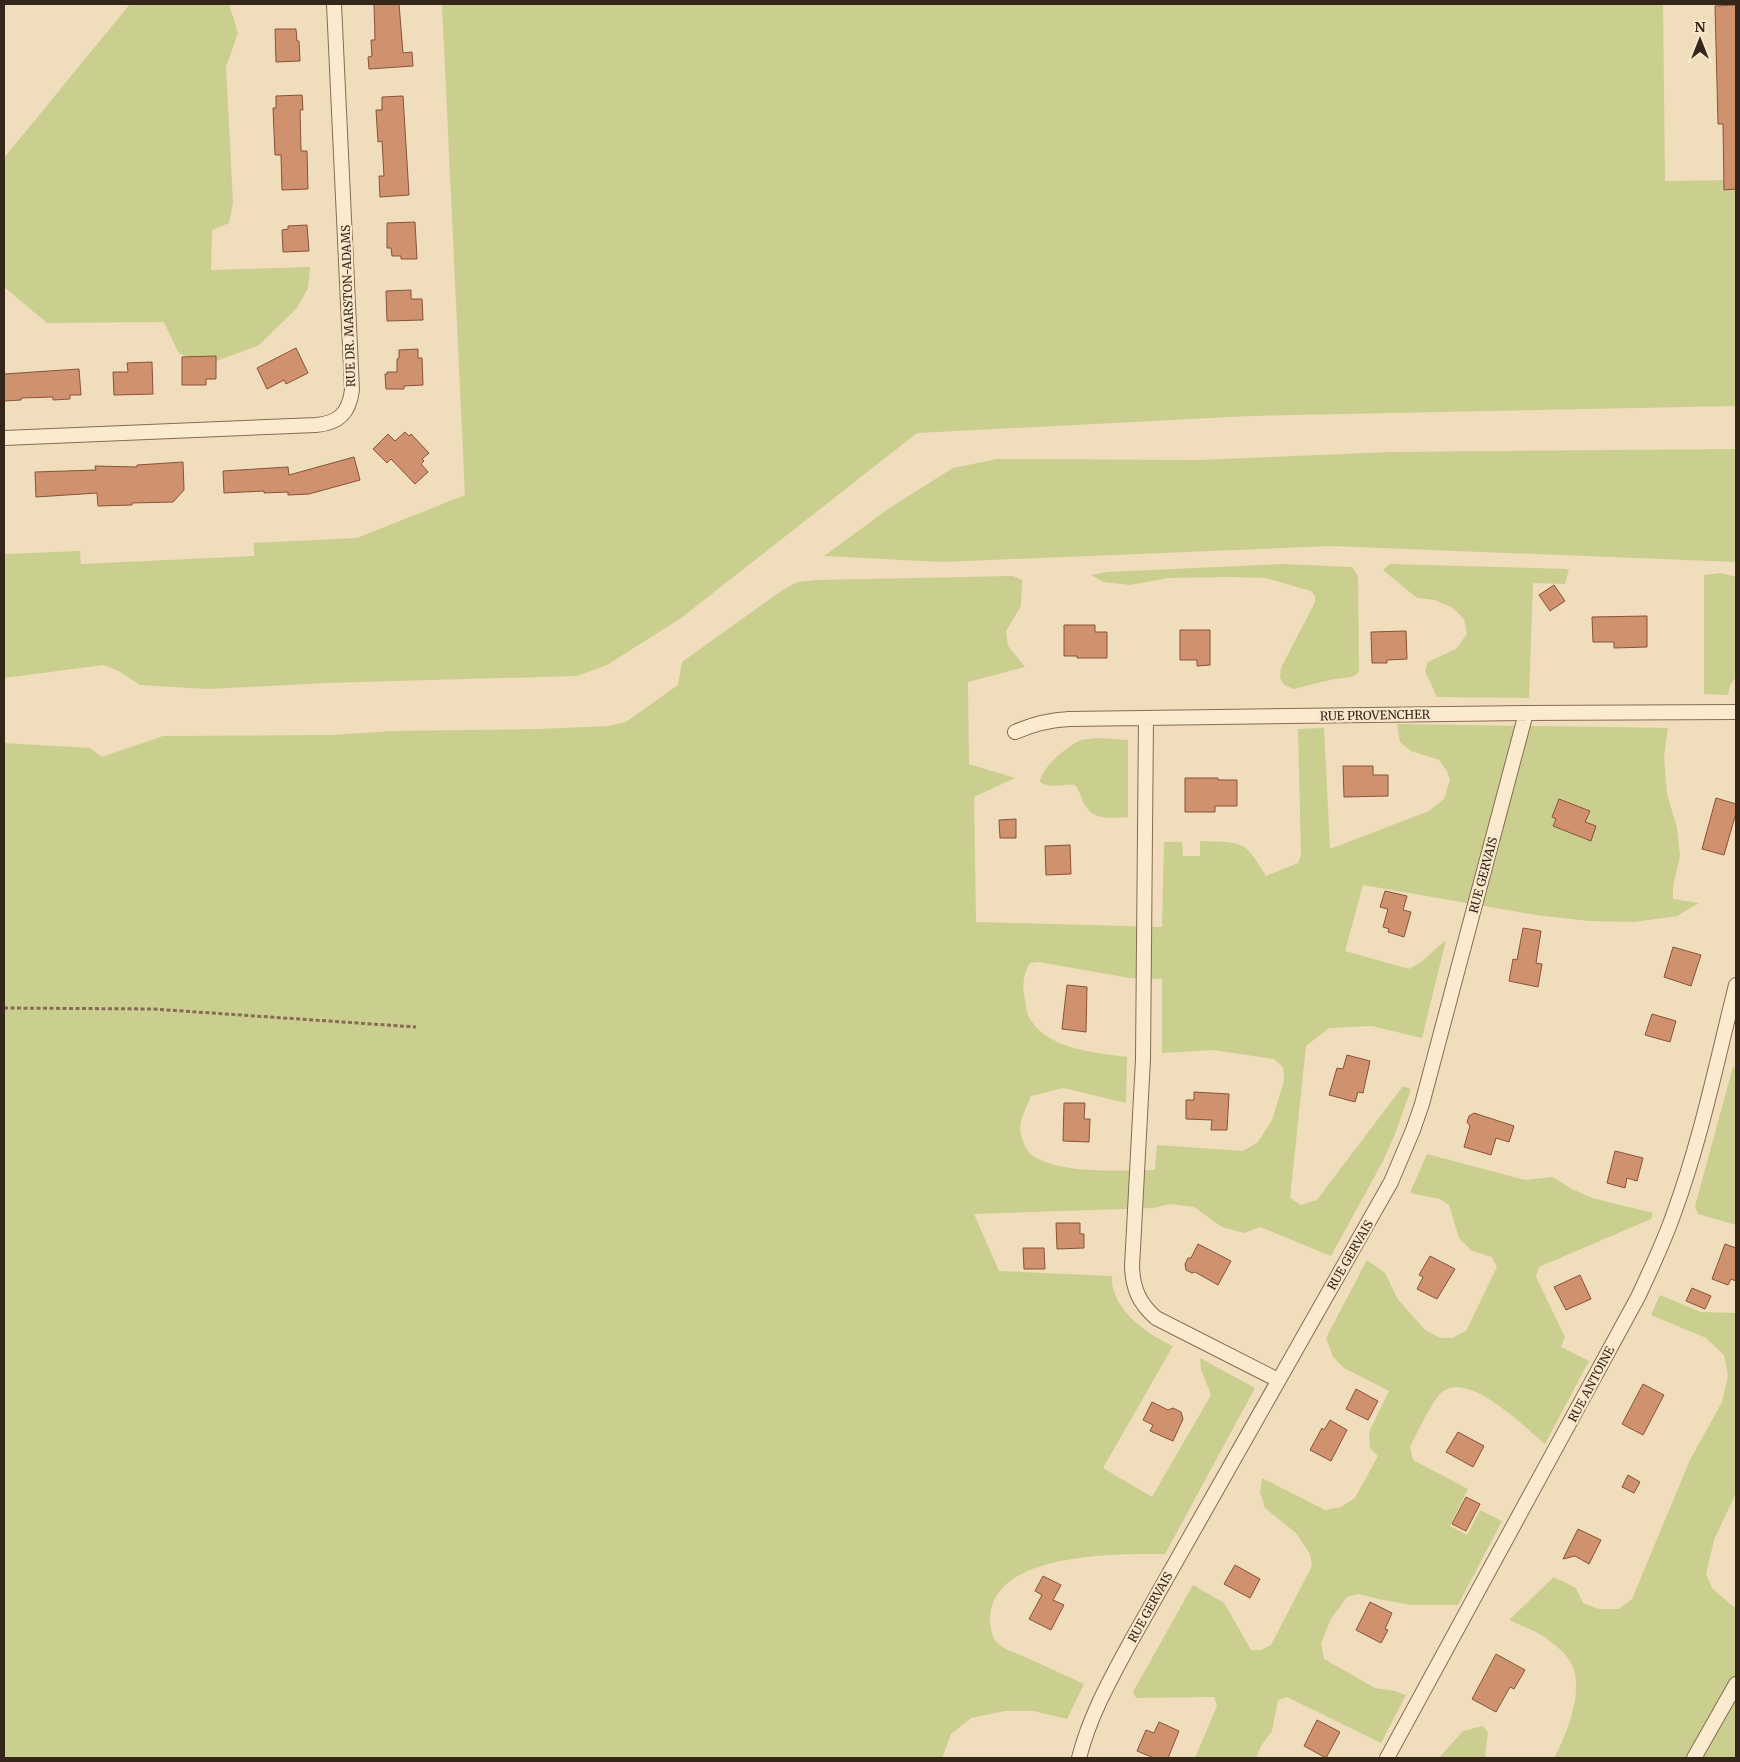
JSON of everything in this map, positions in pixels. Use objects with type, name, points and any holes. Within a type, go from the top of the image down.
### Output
[{"type":"street","name":"RUE DR. MARSTON-ADAMS","points":[[4,438],[316,425],[332,422],[345,412],[352,390],[334,4]]},
{"type":"street","name":"RUE PROVENCHER","points":[[1015,732],[1033,724],[1049,720],[1736,712]]},
{"type":"street","name":"RUE GERVAIS","points":[[1079,1758],[1085,1733],[1095,1708],[1136,1632],[1392,1182],[1422,1104],[1526,713]]},
{"type":"street","points":[[1146,719],[1144,1016],[1132,1267],[1135,1290],[1143,1306],[1156,1318],[1278,1380]]},
{"type":"street","name":"RUE ANTOINE","points":[[1387,1758],[1628,1314],[1651,1268],[1667,1232],[1683,1186],[1736,985]]},
{"type":"street","points":[[1694,1758],[1736,1684]]},
{"type":"path","points":[[4,1008],[153,1010],[416,1027]]},
{"type":"green space","points":[[130,4],[229,4],[238,33],[226,67],[233,203],[229,223],[212,230],[211,270],[310,267],[308,288],[297,308],[259,345],[203,366],[178,352],[164,322],[47,323],[4,287],[4,158]]},
{"type":"green space","points":[[442,4],[1663,4],[1665,181],[1736,180],[1736,406],[1250,416],[917,433],[681,618],[607,665],[577,676],[325,683],[208,689],[140,685],[119,671],[103,665],[4,678],[4,554],[80,551],[81,564],[254,556],[254,543],[357,538],[465,495]]},
{"type":"green space","points":[[1736,449],[1736,562],[1331,546],[942,562],[824,556],[891,507],[953,468],[997,459],[1198,460],[1391,452]]},
{"type":"green space","points":[[1283,564],[1352,567],[1358,576],[1359,672],[1352,677],[1334,679],[1294,689],[1284,685],[1280,678],[1281,668],[1315,602],[1315,596],[1311,591],[1266,578],[1168,578],[1130,585],[1104,582],[1091,575],[1107,572]]},
{"type":"green space","points":[[1390,564],[1569,569],[1565,584],[1533,583],[1529,698],[1437,697],[1425,671],[1428,662],[1456,649],[1467,634],[1464,619],[1453,608],[1435,600],[1417,598],[1383,570]]},
{"type":"green space","points":[[1721,573],[1736,577],[1736,677],[1730,685],[1728,695],[1704,694],[1704,575]]},
{"type":"green space","points":[[1013,576],[1022,580],[1021,606],[1006,631],[1008,646],[1025,667],[968,682],[969,764],[1015,778],[974,797],[976,922],[1162,927],[1164,842],[1182,842],[1183,856],[1200,856],[1200,841],[1229,842],[1239,845],[1250,853],[1266,876],[1298,863],[1301,855],[1298,729],[1324,728],[1330,849],[1429,811],[1444,799],[1450,780],[1447,771],[1439,760],[1411,751],[1400,742],[1397,724],[1668,728],[1664,757],[1667,794],[1677,828],[1680,856],[1673,886],[1673,899],[1699,903],[1677,916],[1634,922],[1589,921],[1536,915],[1363,885],[1345,951],[1409,969],[1421,962],[1446,940],[1422,1038],[1372,1026],[1329,1028],[1306,1046],[1290,1198],[1301,1205],[1317,1200],[1403,1086],[1411,1089],[1383,1161],[1331,1256],[1260,1227],[1244,1233],[1222,1227],[1194,1207],[1170,1204],[1154,1208],[974,1214],[999,1271],[1112,1276],[1113,1288],[1123,1309],[1155,1337],[1173,1346],[1103,1468],[1152,1497],[1211,1395],[1201,1369],[1200,1358],[1255,1388],[1165,1554],[1091,1556],[1062,1561],[1036,1568],[1013,1579],[997,1595],[990,1616],[990,1624],[995,1640],[1007,1649],[1084,1684],[1067,1719],[1033,1711],[1005,1711],[971,1718],[951,1734],[942,1758],[4,1758],[4,743],[90,748],[102,757],[163,736],[331,735],[393,731],[608,726],[626,722],[678,685],[682,662],[781,591],[797,582]],"holes":[[[1039,962],[1130,978],[1162,979],[1162,1053],[1213,1050],[1274,1059],[1283,1067],[1284,1081],[1272,1120],[1258,1142],[1243,1151],[1157,1145],[1155,1170],[1109,1171],[1076,1169],[1045,1162],[1028,1151],[1023,1140],[1020,1125],[1031,1096],[1063,1088],[1126,1103],[1127,1057],[1101,1054],[1071,1047],[1045,1035],[1035,1026],[1027,1013],[1024,990],[1025,976],[1030,963]]]},
{"type":"green space","points":[[1097,738],[1128,740],[1128,817],[1105,818],[1094,815],[1086,807],[1075,785],[1049,786],[1040,782],[1045,770],[1063,752],[1081,740]]},
{"type":"green space","points":[[1733,1067],[1736,1068],[1736,1225],[1698,1214],[1695,1206]]},
{"type":"green space","points":[[1427,1154],[1525,1180],[1553,1177],[1570,1188],[1592,1198],[1653,1213],[1651,1219],[1539,1267],[1536,1277],[1565,1337],[1561,1347],[1589,1361],[1545,1444],[1495,1403],[1466,1388],[1452,1388],[1441,1393],[1433,1403],[1420,1427],[1410,1447],[1413,1460],[1468,1489],[1450,1526],[1467,1535],[1480,1510],[1502,1521],[1458,1605],[1411,1605],[1358,1594],[1347,1597],[1331,1619],[1321,1643],[1324,1659],[1375,1688],[1406,1695],[1381,1743],[1287,1697],[1278,1700],[1272,1731],[1261,1746],[1256,1758],[1195,1758],[1217,1706],[1214,1697],[1136,1698],[1133,1692],[1193,1585],[1224,1603],[1251,1650],[1261,1650],[1271,1645],[1312,1566],[1310,1554],[1296,1533],[1265,1508],[1260,1492],[1262,1478],[1325,1510],[1341,1507],[1355,1498],[1378,1456],[1370,1448],[1369,1432],[1389,1391],[1344,1368],[1333,1357],[1326,1338],[1367,1260],[1385,1273],[1397,1298],[1425,1330],[1440,1338],[1452,1338],[1466,1331],[1497,1267],[1492,1257],[1472,1251],[1459,1238],[1449,1205],[1440,1199],[1410,1193]]},
{"type":"green space","points":[[1660,1295],[1701,1312],[1736,1313],[1736,1493],[1714,1540],[1706,1574],[1712,1588],[1736,1609],[1736,1758],[1554,1758],[1573,1709],[1576,1695],[1574,1670],[1565,1655],[1550,1641],[1536,1632],[1509,1620],[1554,1577],[1576,1588],[1583,1603],[1599,1609],[1619,1609],[1632,1599],[1690,1460],[1722,1402],[1728,1376],[1724,1355],[1706,1338],[1651,1315]]},
{"type":"green space","points":[[1483,1726],[1488,1733],[1485,1754],[1487,1758],[1439,1758],[1463,1731]]},
{"type":"building","points":[[374,4],[399,4],[403,53],[412,52],[413,66],[369,69],[368,57],[372,56],[371,40],[375,40]]},
{"type":"building","points":[[1736,5],[1736,189],[1724,190],[1723,124],[1718,124],[1715,6]]},
{"type":"building","points":[[275,29],[296,29],[300,61],[276,62]]},
{"type":"building","points":[[302,95],[303,110],[300,110],[301,151],[307,151],[308,189],[282,190],[281,155],[275,155],[273,108],[276,108],[276,96]]},
{"type":"building","points":[[403,96],[409,195],[380,197],[379,176],[384,176],[382,141],[378,142],[376,110],[382,110],[382,97]]},
{"type":"building","points":[[415,222],[417,259],[401,259],[401,256],[392,256],[391,248],[387,248],[387,223]]},
{"type":"building","points":[[307,225],[309,251],[283,252],[282,230],[288,229],[288,226]]},
{"type":"building","points":[[411,290],[411,299],[422,299],[423,320],[387,321],[386,291]]},
{"type":"building","points":[[296,348],[308,373],[286,384],[284,380],[267,389],[257,368]]},
{"type":"building","points":[[418,349],[418,358],[422,358],[423,385],[404,386],[404,389],[386,389],[385,374],[387,372],[397,372],[399,350]]},
{"type":"building","points":[[216,356],[216,379],[206,379],[206,385],[182,385],[182,357]]},
{"type":"building","points":[[152,362],[153,394],[114,395],[113,372],[128,372],[127,363]]},
{"type":"building","points":[[79,369],[81,395],[70,395],[70,399],[53,400],[53,397],[21,398],[21,400],[4,401],[4,374]]},
{"type":"building","points":[[405,432],[409,436],[411,434],[429,453],[422,459],[424,461],[421,464],[428,472],[415,484],[391,459],[387,463],[373,449],[388,434],[395,441]]},
{"type":"building","points":[[354,457],[360,480],[309,494],[288,495],[288,492],[264,493],[264,491],[224,493],[223,471],[288,467],[289,475]]},
{"type":"building","points":[[183,462],[184,490],[173,502],[98,506],[97,493],[36,497],[35,472],[96,470],[95,466],[137,467],[137,465]]},
{"type":"building","points":[[1554,585],[1565,601],[1550,611],[1539,595]]},
{"type":"building","points":[[1647,616],[1647,647],[1614,648],[1614,642],[1593,642],[1592,617]]},
{"type":"building","points":[[1064,625],[1095,625],[1095,632],[1107,632],[1107,658],[1064,656]]},
{"type":"building","points":[[1180,630],[1210,630],[1210,665],[1197,666],[1197,660],[1180,660]]},
{"type":"building","points":[[1406,631],[1407,659],[1387,660],[1387,663],[1372,663],[1371,632]]},
{"type":"building","points":[[1343,766],[1373,766],[1373,775],[1388,775],[1388,796],[1344,797]]},
{"type":"building","points":[[1185,778],[1237,780],[1237,806],[1215,806],[1215,812],[1185,812]]},
{"type":"building","points":[[1716,798],[1736,804],[1736,813],[1724,855],[1702,849]]},
{"type":"building","points":[[1559,799],[1590,811],[1585,822],[1596,826],[1591,841],[1553,826],[1556,819],[1552,817]]},
{"type":"building","points":[[1016,819],[1016,838],[1000,838],[999,820]]},
{"type":"building","points":[[1070,845],[1071,874],[1046,875],[1045,846]]},
{"type":"building","points":[[1385,891],[1407,896],[1403,910],[1411,912],[1404,937],[1388,932],[1389,929],[1383,927],[1388,909],[1380,907]]},
{"type":"building","points":[[1523,928],[1541,931],[1536,963],[1542,964],[1538,987],[1509,981],[1513,959],[1517,960]]},
{"type":"building","points":[[1673,947],[1701,955],[1691,986],[1664,977]]},
{"type":"building","points":[[1067,985],[1087,987],[1086,1032],[1062,1029]]},
{"type":"building","points":[[1652,1014],[1676,1021],[1670,1042],[1645,1035]]},
{"type":"building","points":[[1347,1055],[1370,1061],[1363,1093],[1358,1092],[1355,1102],[1329,1095],[1337,1068],[1343,1069]]},
{"type":"building","points":[[1194,1092],[1229,1094],[1227,1130],[1211,1130],[1212,1120],[1186,1119],[1186,1100],[1194,1100]]},
{"type":"building","points":[[1064,1103],[1085,1103],[1084,1119],[1090,1119],[1089,1142],[1063,1141]]},
{"type":"building","points":[[1474,1113],[1514,1126],[1509,1142],[1496,1138],[1491,1155],[1464,1147],[1470,1126],[1467,1122],[1469,1116]]},
{"type":"building","points":[[1615,1151],[1643,1158],[1637,1181],[1627,1178],[1625,1188],[1607,1183]]},
{"type":"building","points":[[1056,1223],[1080,1223],[1080,1234],[1084,1234],[1084,1248],[1057,1249]]},
{"type":"building","points":[[1198,1244],[1231,1261],[1218,1285],[1195,1272],[1192,1273],[1186,1270],[1185,1264],[1188,1258],[1191,1258]]},
{"type":"building","points":[[1725,1244],[1736,1248],[1736,1281],[1731,1279],[1728,1285],[1712,1279]]},
{"type":"building","points":[[1023,1248],[1044,1248],[1045,1269],[1024,1269]]},
{"type":"building","points":[[1430,1256],[1455,1269],[1437,1299],[1417,1289],[1423,1277],[1419,1275]]},
{"type":"building","points":[[1580,1275],[1591,1299],[1566,1310],[1554,1287]]},
{"type":"building","points":[[1692,1288],[1711,1296],[1705,1309],[1686,1301]]},
{"type":"building","points":[[1643,1384],[1664,1395],[1643,1435],[1622,1424]]},
{"type":"building","points":[[1356,1389],[1378,1401],[1368,1420],[1346,1409]]},
{"type":"building","points":[[1152,1402],[1168,1410],[1173,1408],[1181,1412],[1183,1419],[1173,1441],[1150,1431],[1153,1425],[1143,1420]]},
{"type":"building","points":[[1330,1420],[1347,1430],[1331,1461],[1310,1450],[1322,1428],[1324,1430]]},
{"type":"building","points":[[1458,1432],[1484,1446],[1473,1467],[1446,1452]]},
{"type":"building","points":[[1628,1475],[1640,1482],[1634,1493],[1622,1487]]},
{"type":"building","points":[[1466,1497],[1480,1504],[1466,1531],[1452,1524]]},
{"type":"building","points":[[1578,1529],[1601,1540],[1589,1564],[1575,1556],[1563,1559]]},
{"type":"building","points":[[1235,1565],[1260,1579],[1250,1598],[1224,1584]]},
{"type":"building","points":[[1043,1576],[1061,1585],[1053,1600],[1064,1605],[1051,1630],[1029,1619],[1042,1595],[1035,1591]]},
{"type":"building","points":[[1370,1602],[1392,1613],[1385,1629],[1388,1630],[1381,1643],[1356,1630]]},
{"type":"building","points":[[1496,1654],[1525,1670],[1514,1689],[1510,1687],[1496,1712],[1472,1699]]},
{"type":"building","points":[[1317,1720],[1340,1732],[1326,1758],[1304,1746]]},
{"type":"building","points":[[1159,1722],[1179,1731],[1168,1758],[1154,1758],[1137,1751],[1146,1730],[1154,1733]]}]
